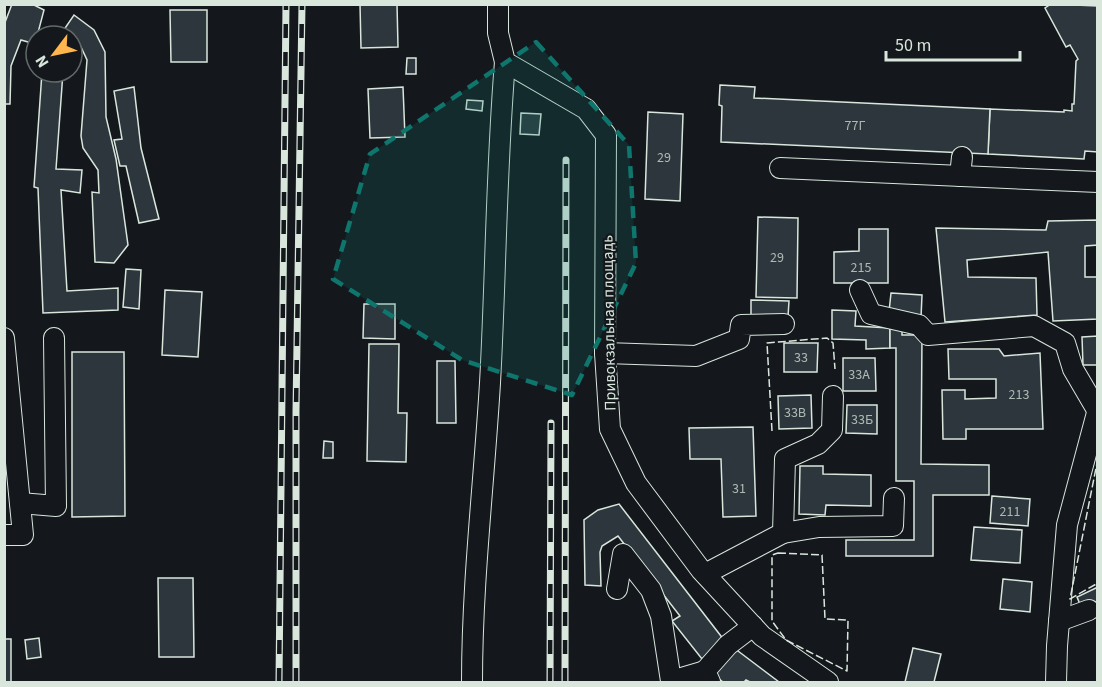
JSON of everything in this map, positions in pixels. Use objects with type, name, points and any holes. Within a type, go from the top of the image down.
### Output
[{"type":"street","points":[[472,682],[472,633],[490,382],[500,116],[505,62],[498,33],[498,4]]},
{"type":"street","name":"Привокзальная площадь","points":[[505,62],[586,110],[606,135],[605,353],[610,429],[636,483],[705,574],[762,636],[828,682]]},
{"type":"street","points":[[780,168],[961,167],[1098,182]]},
{"type":"street","points":[[860,290],[871,314],[919,325],[928,335],[1034,326],[1065,343],[1073,369],[1097,409],[1067,525],[1056,682]]},
{"type":"street","points":[[605,353],[696,356],[739,339],[741,325],[784,324]]},
{"type":"street","points":[[4,338],[23,535],[4,535]]},
{"type":"street","points":[[20,503],[56,506],[54,338]]},
{"type":"street","points":[[783,532],[785,459],[818,444],[832,430],[833,396]]},
{"type":"street","points":[[705,574],[783,532],[819,527],[893,526],[894,498]]},
{"type":"street","points":[[617,589],[623,554],[651,590],[658,607],[671,681],[708,677],[728,645],[753,626]]},
{"type":"street","points":[[1059,621],[1089,610]]},
{"type":"highlighted area","points":[[536,42],[629,145],[636,263],[572,395],[462,360],[333,279],[370,154]]},
{"type":"building","points":[[12,4],[32,4],[44,10],[40,24],[24,24],[24,41],[21,40],[11,66],[10,104],[4,104],[4,25]]},
{"type":"building","points":[[360,4],[397,4],[398,47],[361,48]]},
{"type":"building","points":[[1051,4],[1098,6],[1098,152],[1085,151],[1084,159],[988,154],[990,109],[1072,111],[1078,59],[1070,45],[1066,47],[1045,8]]},
{"type":"building","points":[[170,10],[207,10],[207,62],[171,62]]},
{"type":"building","points":[[74,15],[94,30],[105,52],[106,117],[116,159],[128,245],[114,263],[95,262],[92,192],[99,193],[98,170],[83,148],[81,136],[87,60],[84,54],[84,24],[68,24]]},
{"type":"building","points":[[407,58],[416,58],[416,74],[406,74]]},
{"type":"building","points":[[41,84],[62,84],[56,169],[82,170],[80,193],[61,190],[67,291],[118,288],[118,310],[43,313],[38,188],[34,187]]},
{"type":"building","points":[[720,85],[755,87],[754,98],[990,109],[988,154],[721,142]]},
{"type":"building","points":[[134,87],[141,148],[159,219],[139,223],[126,166],[120,166],[114,140],[122,139],[114,91]]},
{"type":"building","points":[[403,87],[405,137],[370,138],[368,89]]},
{"type":"building","points":[[467,100],[483,101],[482,111],[466,109]]},
{"type":"building","points":[[648,112],[683,114],[680,201],[645,199]]},
{"type":"building","points":[[521,113],[541,114],[539,135],[520,134]]},
{"type":"building","points":[[758,217],[798,218],[797,298],[756,297]]},
{"type":"building","points":[[1098,220],[1098,245],[1085,246],[1085,277],[1098,277],[1098,319],[1053,321],[1048,252],[967,260],[968,277],[1036,278],[1037,315],[945,322],[936,228],[1046,230],[1048,221]]},
{"type":"building","points":[[859,229],[888,229],[888,283],[834,283],[834,252],[859,251]]},
{"type":"building","points":[[126,269],[141,270],[139,309],[123,307]]},
{"type":"building","points":[[165,290],[202,292],[198,357],[162,355]]},
{"type":"building","points":[[891,293],[922,295],[921,318],[889,312]]},
{"type":"building","points":[[751,300],[789,301],[788,317],[751,315]]},
{"type":"building","points":[[364,304],[395,304],[395,339],[363,338]]},
{"type":"building","points":[[832,310],[856,311],[855,326],[890,328],[890,348],[866,349],[866,340],[832,339]]},
{"type":"building","points":[[890,328],[902,328],[902,335],[922,335],[921,464],[989,465],[989,495],[933,495],[933,556],[846,556],[846,540],[914,540],[914,481],[896,481],[896,348],[890,348]]},
{"type":"building","points":[[1098,336],[1098,365],[1083,365],[1082,337]]},
{"type":"building","points":[[784,343],[818,343],[817,372],[784,372]]},
{"type":"building","points":[[369,344],[399,344],[398,413],[407,413],[406,462],[367,461]]},
{"type":"building","points":[[948,349],[999,349],[1004,356],[1040,353],[1043,429],[966,429],[966,439],[943,439],[942,390],[965,390],[965,399],[996,398],[996,379],[949,379]]},
{"type":"building","points":[[72,352],[124,352],[125,516],[72,517]]},
{"type":"building","points":[[843,358],[875,358],[876,391],[843,391]]},
{"type":"building","points":[[437,361],[455,361],[456,423],[437,423]]},
{"type":"building","points":[[811,395],[812,428],[779,429],[778,396]]},
{"type":"building","points":[[847,405],[877,405],[877,434],[846,433]]},
{"type":"building","points":[[753,427],[756,516],[723,517],[721,459],[690,459],[689,428]]},
{"type":"building","points":[[324,441],[333,442],[333,458],[323,458]]},
{"type":"building","points":[[800,466],[823,466],[823,474],[871,475],[871,506],[826,505],[825,515],[799,514]]},
{"type":"building","points":[[992,496],[1030,499],[1028,526],[990,523]]},
{"type":"building","points":[[619,504],[724,640],[702,659],[672,621],[680,616],[618,536],[602,546],[600,552],[601,586],[585,585],[584,520],[598,510]]},
{"type":"building","points":[[974,527],[1022,530],[1020,563],[971,560]]},
{"type":"building","points":[[158,578],[193,578],[194,657],[159,657]]},
{"type":"building","points":[[1003,579],[1032,582],[1030,612],[1000,609]]},
{"type":"building","points":[[1098,587],[1098,602],[1082,609],[1077,597]]},
{"type":"building","points":[[39,638],[41,657],[27,659],[25,640]]},
{"type":"building","points":[[4,639],[11,639],[11,682],[4,682]]},
{"type":"building","points":[[734,648],[779,682],[746,680],[744,682],[723,682],[713,674]]},
{"type":"building","points":[[913,648],[941,654],[934,682],[905,682]]},
{"type":"railway","points":[[279,682],[286,4]]},
{"type":"railway","points":[[296,682],[296,411],[302,4]]},
{"type":"railway","points":[[565,682],[566,160]]},
{"type":"railway","points":[[550,682],[551,423]]},
{"type":"fence","points":[[772,431],[767,343],[827,338],[833,343],[835,369]]},
{"type":"fence","points":[[1098,458],[1070,599],[1098,583]]},
{"type":"fence","points":[[778,553],[822,555],[825,619],[848,620],[847,671],[786,640],[772,621],[772,555],[778,553]]}]
